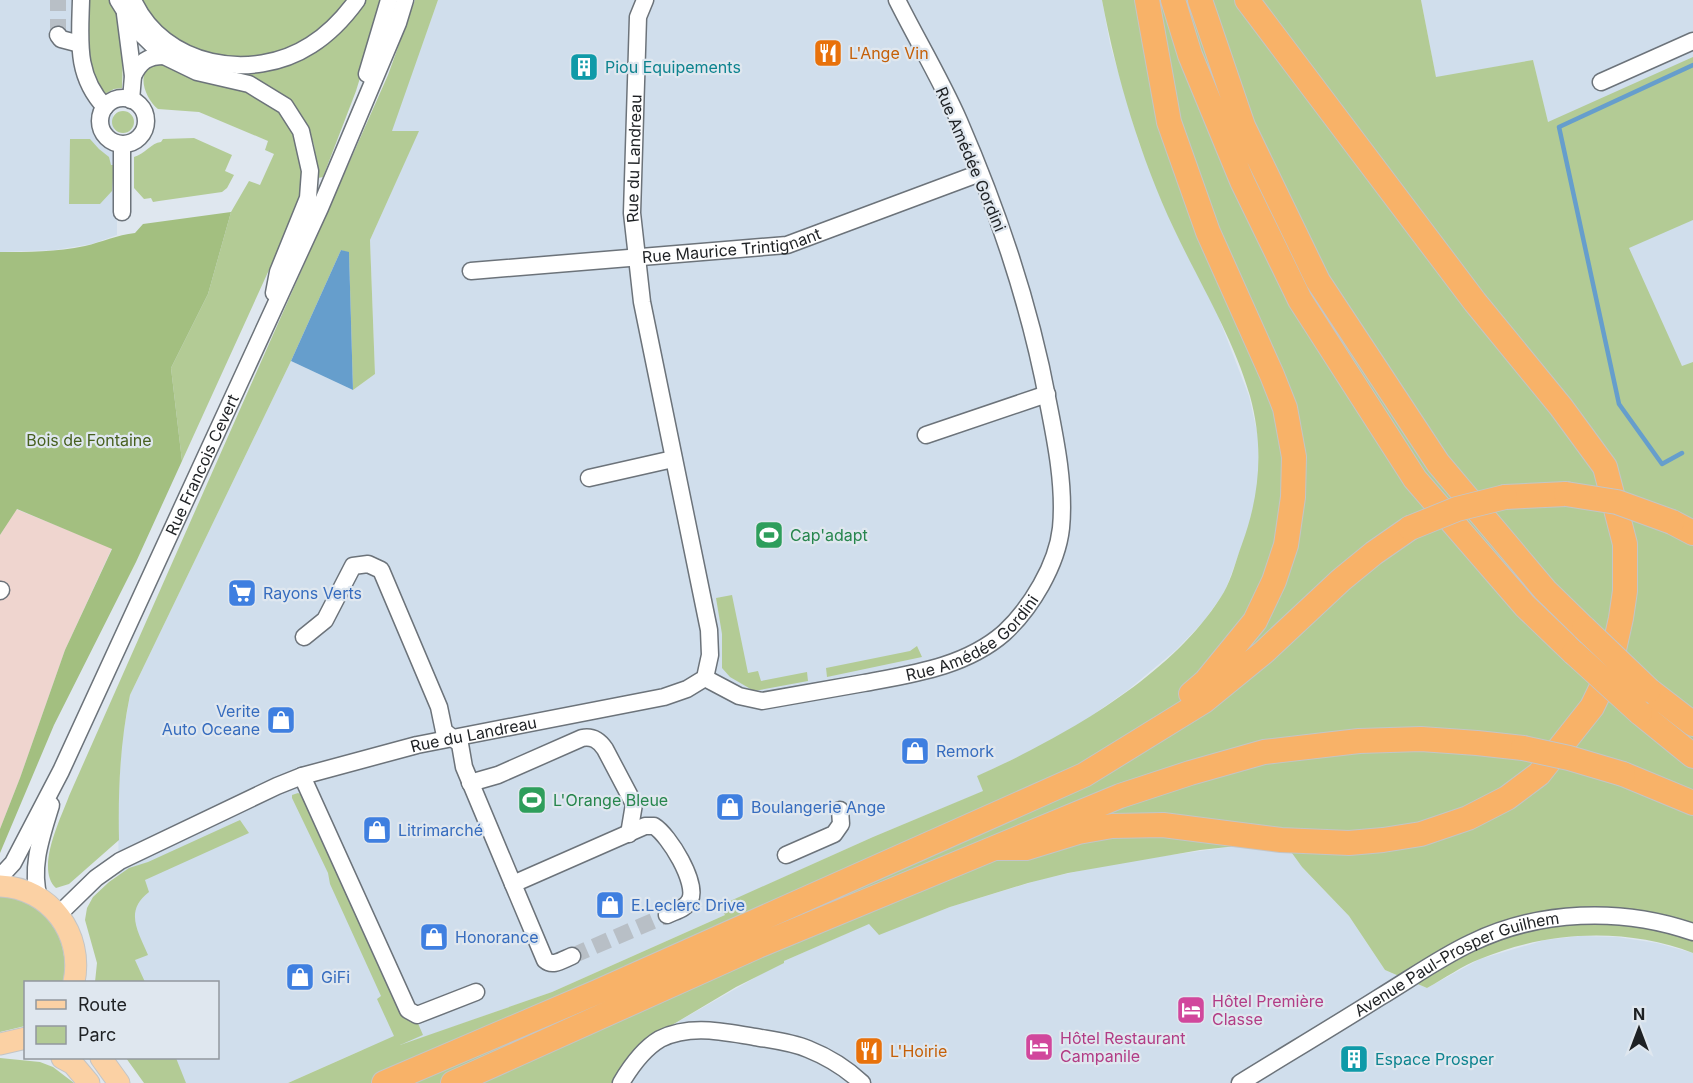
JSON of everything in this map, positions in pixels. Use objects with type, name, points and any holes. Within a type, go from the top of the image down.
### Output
[{"type":"highway","points":[[1144,739],[1170,711],[1206,681],[1255,621],[1274,581],[1286,545],[1293,497],[1294,457],[1285,408],[1208,232],[1169,122],[1147,0]]},
{"type":"highway","points":[[1173,0],[1190,55],[1242,181],[1300,300],[1415,479],[1525,606],[1640,713],[1693,756]]},
{"type":"highway","points":[[1200,0],[1243,126],[1318,281],[1438,463],[1545,590],[1649,690],[1693,724]]},
{"type":"highway","points":[[995,848],[1026,848],[1078,832],[1112,826],[1163,825],[1281,840],[1349,843],[1420,834],[1468,818],[1507,798],[1539,774],[1592,707],[1609,672],[1625,591],[1625,544],[1605,467],[1561,407],[1475,302],[1247,0]]},
{"type":"highway","points":[[384,1083],[597,992],[1033,800],[1084,775],[1204,701],[1264,652],[1341,580],[1410,528],[1456,509],[1505,497],[1566,494],[1617,502],[1683,528]]},
{"type":"highway","points":[[453,1083],[469,1078],[714,965],[1120,796],[1264,752],[1388,739],[1477,742],[1523,748],[1569,758],[1623,774],[1693,803]]},
{"type":"main road","points":[[0,886],[16,888],[39,897],[58,915],[73,943],[76,964],[74,981]]},
{"type":"main road","points":[[0,1044],[24,1040]]},
{"type":"main road","points":[[64,1059],[73,1064],[89,1083]]},
{"type":"main road","points":[[102,1059],[119,1083]]},
{"type":"street","points":[[81,0],[81,65],[97,99],[105,107]]},
{"type":"street","points":[[125,5],[138,11],[151,29],[172,46],[197,59],[223,65],[252,65],[273,62],[309,46],[329,32],[357,0]]},
{"type":"street","name":"Rue Francois Cevert","points":[[341,158],[389,0]]},
{"type":"street","name":"Rue Francois Cevert","points":[[0,877],[13,863],[61,771],[341,158],[398,23],[405,0]]},
{"type":"street","name":"Rue du Landreau","points":[[58,915],[96,878],[120,861],[302,776],[452,737],[664,697],[687,689],[705,678],[710,655],[709,630],[642,302],[632,213],[638,17],[645,0]]},
{"type":"street","name":"Rue Amédée Gordini","points":[[705,678],[739,696],[762,701],[932,670],[969,656],[1003,634],[1031,603],[1050,568],[1061,529],[1061,489],[1047,394],[1038,354],[1010,252],[980,173],[958,120],[897,0]]},
{"type":"street","points":[[125,5],[148,43],[164,56],[197,72],[249,84],[285,106],[301,131],[310,171],[308,198],[278,272],[268,320]]},
{"type":"street","points":[[125,5],[133,76],[131,99]]},
{"type":"street","points":[[58,35],[61,39],[80,44]]},
{"type":"street","points":[[1601,82],[1693,41]]},
{"type":"street","points":[[133,76],[145,60],[164,56]]},
{"type":"street","points":[[117,99],[131,99],[143,108],[147,122],[145,130],[136,141],[122,145],[109,140],[101,130],[100,117],[105,107],[117,99]]},
{"type":"street","points":[[122,145],[122,212]]},
{"type":"street","name":"Rue Maurice Trintignant","points":[[471,271],[787,245],[980,173]]},
{"type":"street","points":[[927,435],[1047,394]]},
{"type":"street","points":[[590,478],[674,459]]},
{"type":"street","points":[[304,638],[325,620],[353,566],[368,564],[381,570],[439,706],[444,731],[460,744],[464,767],[545,960],[555,963],[572,956]]},
{"type":"street","points":[[471,783],[498,775],[582,738],[591,738],[601,743],[632,798],[634,809],[629,834]]},
{"type":"street","name":"Rue Francois Cevert","points":[[39,897],[35,884],[38,850],[61,771]]},
{"type":"street","points":[[302,776],[408,1010],[417,1015],[476,992]]},
{"type":"street","points":[[786,855],[834,834],[840,824],[840,810]]},
{"type":"street","points":[[513,884],[651,825],[671,842],[692,887],[692,897],[686,906],[667,915]]},
{"type":"street","name":"Avenue Paul-Prosper Guilhem","points":[[1240,1083],[1458,950],[1508,928],[1546,919],[1601,916],[1634,917],[1657,921],[1693,932]]},
{"type":"street","points":[[621,1083],[645,1050],[661,1039],[686,1031],[708,1030],[798,1045],[844,1068],[862,1083]]},
{"type":"shaded area","points":[[0,0],[95,0],[106,31],[117,164],[117,235],[92,244],[55,250],[0,252]]},
{"type":"shaded area","points":[[438,0],[1102,0],[1110,44],[1139,143],[1174,229],[1217,313],[1249,396],[1258,436],[1259,476],[1253,516],[1225,591],[1204,621],[1176,650],[1128,690],[1080,724],[1043,745],[978,776],[984,791],[873,837],[720,906],[725,915],[552,992],[376,1054],[362,1050],[288,1083],[186,1083],[174,1059],[219,1059],[219,981],[139,981],[119,898],[118,805],[122,741],[130,695],[291,361],[353,390],[375,374],[370,240],[418,132],[391,131]]},
{"type":"shaded area","points":[[1421,0],[1693,0],[1693,476],[1572,229],[1533,60],[1436,78]]},
{"type":"shaded area","points":[[16,509],[112,548],[65,650],[0,829],[0,535]]},
{"type":"shaded area","points":[[1237,846],[1289,849],[1302,867],[1349,916],[1385,970],[1427,988],[1480,959],[1545,940],[1580,936],[1617,937],[1657,943],[1693,953],[1693,1083],[631,1083],[667,1028],[784,961],[870,923],[879,934],[950,907],[1042,879],[1126,861]]},
{"type":"green space","points":[[88,0],[114,0],[120,21],[123,55],[122,88],[114,89],[103,95],[89,71]]},
{"type":"green space","points":[[140,0],[351,0],[320,33],[272,58],[220,59],[178,43],[155,22]]},
{"type":"green space","points":[[366,0],[384,0],[356,91],[323,177],[318,178],[314,145],[309,131],[292,107],[269,86],[236,74],[268,69]]},
{"type":"green space","points":[[415,0],[438,0],[392,131],[419,131],[370,240],[375,374],[353,390],[349,253],[341,250],[291,361],[130,695],[120,767],[119,840],[69,884],[56,888],[50,879],[49,856],[69,796],[388,75]]},
{"type":"green space","points":[[1102,0],[1421,0],[1436,77],[1533,60],[1548,122],[1693,57],[1693,220],[1629,248],[1682,366],[1693,362],[1693,953],[1641,939],[1614,936],[1559,938],[1505,950],[1480,959],[1427,988],[1385,970],[1349,916],[1302,867],[1289,849],[1237,846],[1200,850],[1068,873],[950,907],[879,935],[869,924],[784,961],[667,1028],[631,1083],[288,1083],[394,1036],[377,999],[381,996],[292,795],[298,793],[302,795],[417,1021],[423,1035],[400,1045],[552,992],[725,915],[719,906],[983,791],[977,776],[1045,743],[1114,701],[1147,677],[1203,622],[1229,581],[1253,507],[1258,471],[1254,415],[1235,353],[1174,229],[1140,145],[1122,88]]},
{"type":"green space","points":[[162,63],[240,86],[263,99],[277,110],[295,136],[302,167],[299,204],[182,461],[171,368],[208,294],[231,212],[249,181],[260,185],[274,154],[265,150],[268,141],[199,112],[158,109],[148,97],[144,75],[153,65]]},
{"type":"green space","points":[[119,111],[127,111],[134,118],[134,126],[127,133],[119,133],[112,126],[112,118]]},
{"type":"green space","points":[[194,138],[232,155],[225,171],[234,175],[227,188],[222,192],[153,202],[151,198],[144,199],[134,188],[134,157],[163,139]]},
{"type":"green space","points":[[70,139],[90,139],[109,157],[111,165],[114,165],[112,191],[100,204],[69,204]]},
{"type":"green space","name":"Bois de Fontaine","points":[[231,212],[208,294],[171,368],[182,461],[136,562],[54,725],[0,853],[0,829],[65,650],[112,549],[17,509],[0,535],[0,252],[74,248],[135,233],[143,224]]},
{"type":"green space","points":[[732,595],[748,673],[758,671],[761,681],[807,672],[808,681],[754,691],[730,677],[722,668],[722,634],[716,598]]},
{"type":"green space","points":[[917,646],[922,657],[827,677],[826,668],[910,651]]},
{"type":"green space","points":[[240,820],[249,833],[145,880],[149,892],[141,899],[135,914],[137,930],[148,955],[135,960],[145,981],[95,981],[97,963],[85,920],[87,908],[93,897],[109,882],[129,868],[148,862]]},
{"type":"green space","points":[[0,896],[30,905],[52,924],[59,937],[65,966],[63,981],[24,981],[24,1026],[0,1032]]},
{"type":"green space","points":[[0,1058],[40,1062],[53,1067],[74,1083],[0,1083]]},
{"type":"green space","points":[[127,1059],[176,1059],[186,1083],[144,1083]]},
{"type":"water","points":[[341,250],[349,252],[353,390],[291,361]]},
{"type":"waterway","points":[[1682,453],[1662,464],[1619,404],[1559,127],[1693,65]]},
{"type":"tunnel","points":[[58,0],[58,35]]},
{"type":"tunnel","points":[[572,956],[667,915]]},
{"type":"place","name":"L'Ange Vin","points":[[828,53]]},
{"type":"place","name":"Piou Equipements","points":[[584,67]]},
{"type":"place","name":"Cap'adapt","points":[[769,535]]},
{"type":"place","name":"Rayons Verts","points":[[242,593]]},
{"type":"place","name":"Verite Auto Oceane","points":[[281,720]]},
{"type":"place","name":"Remork","points":[[915,751]]},
{"type":"place","name":"L'Orange Bleue","points":[[532,800]]},
{"type":"place","name":"Boulangerie Ange","points":[[730,807]]},
{"type":"place","name":"Litrimarché","points":[[377,830]]},
{"type":"place","name":"E.Leclerc Drive","points":[[610,905]]},
{"type":"place","name":"Honorance","points":[[434,937]]},
{"type":"place","name":"GiFi","points":[[300,977]]},
{"type":"place","name":"Hôtel Première Classe","points":[[1191,1010]]},
{"type":"place","name":"Hôtel Restaurant Campanile","points":[[1039,1047]]},
{"type":"place","name":"L'Hoirie","points":[[869,1051]]},
{"type":"place","name":"Espace Prosper","points":[[1354,1059]]}]
